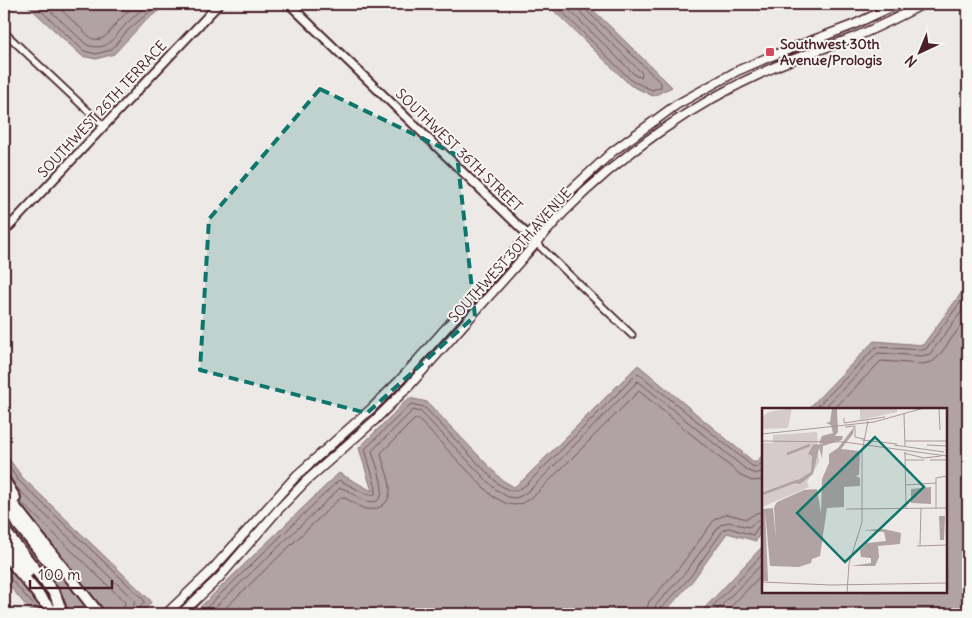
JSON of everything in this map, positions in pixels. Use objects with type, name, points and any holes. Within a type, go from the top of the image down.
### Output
[{"type":"highway","points":[[4,480],[46,547]]},
{"type":"highway","points":[[4,493],[99,614]]},
{"type":"highway","points":[[4,506],[47,560],[72,580]]},
{"type":"highway","points":[[4,530],[55,594],[60,614]]},
{"type":"highway","points":[[4,541],[60,614]]},
{"type":"highway","points":[[4,553],[60,614]]},
{"type":"main road","name":"SOUTHWEST 30TH AVENUE","points":[[166,614],[203,579],[297,475],[372,408],[425,352],[528,234],[597,164],[676,105],[732,74],[769,57],[844,29],[898,4]]},
{"type":"main road","name":"SOUTHWEST 30TH AVENUE","points":[[181,614],[219,578],[292,495],[388,407],[576,200],[606,172],[653,135],[695,108],[746,80],[854,37],[923,4]]},
{"type":"main road","points":[[425,352],[432,359]]},
{"type":"street","name":"SOUTHWEST 26TH TERRACE","points":[[4,232],[218,4]]},
{"type":"street","name":"SOUTHWEST 36TH STREET","points":[[289,4],[632,335]]},
{"type":"street","points":[[4,32],[104,126]]},
{"type":"highlighted area","points":[[320,89],[457,155],[475,316],[367,413],[200,370],[209,219]]},
{"type":"water","points":[[26,4],[167,4],[143,23],[114,54],[96,59],[82,56]]},
{"type":"water","points":[[547,4],[587,4],[672,87],[653,96],[630,85]]},
{"type":"water","points":[[968,284],[968,614],[699,614],[762,547],[762,593],[947,593],[947,408],[809,408],[874,341],[923,345]]},
{"type":"water","points":[[638,365],[755,463],[762,456],[762,528],[756,541],[727,533],[693,580],[663,614],[193,614],[339,473],[372,491],[359,448],[409,398],[427,402],[502,480],[514,487]]},
{"type":"water","points":[[4,452],[22,477],[151,601],[141,614],[33,614],[4,579]]},
{"type":"place","name":"Southwest 30th Avenue/Prologis","points":[[770,52]]}]
